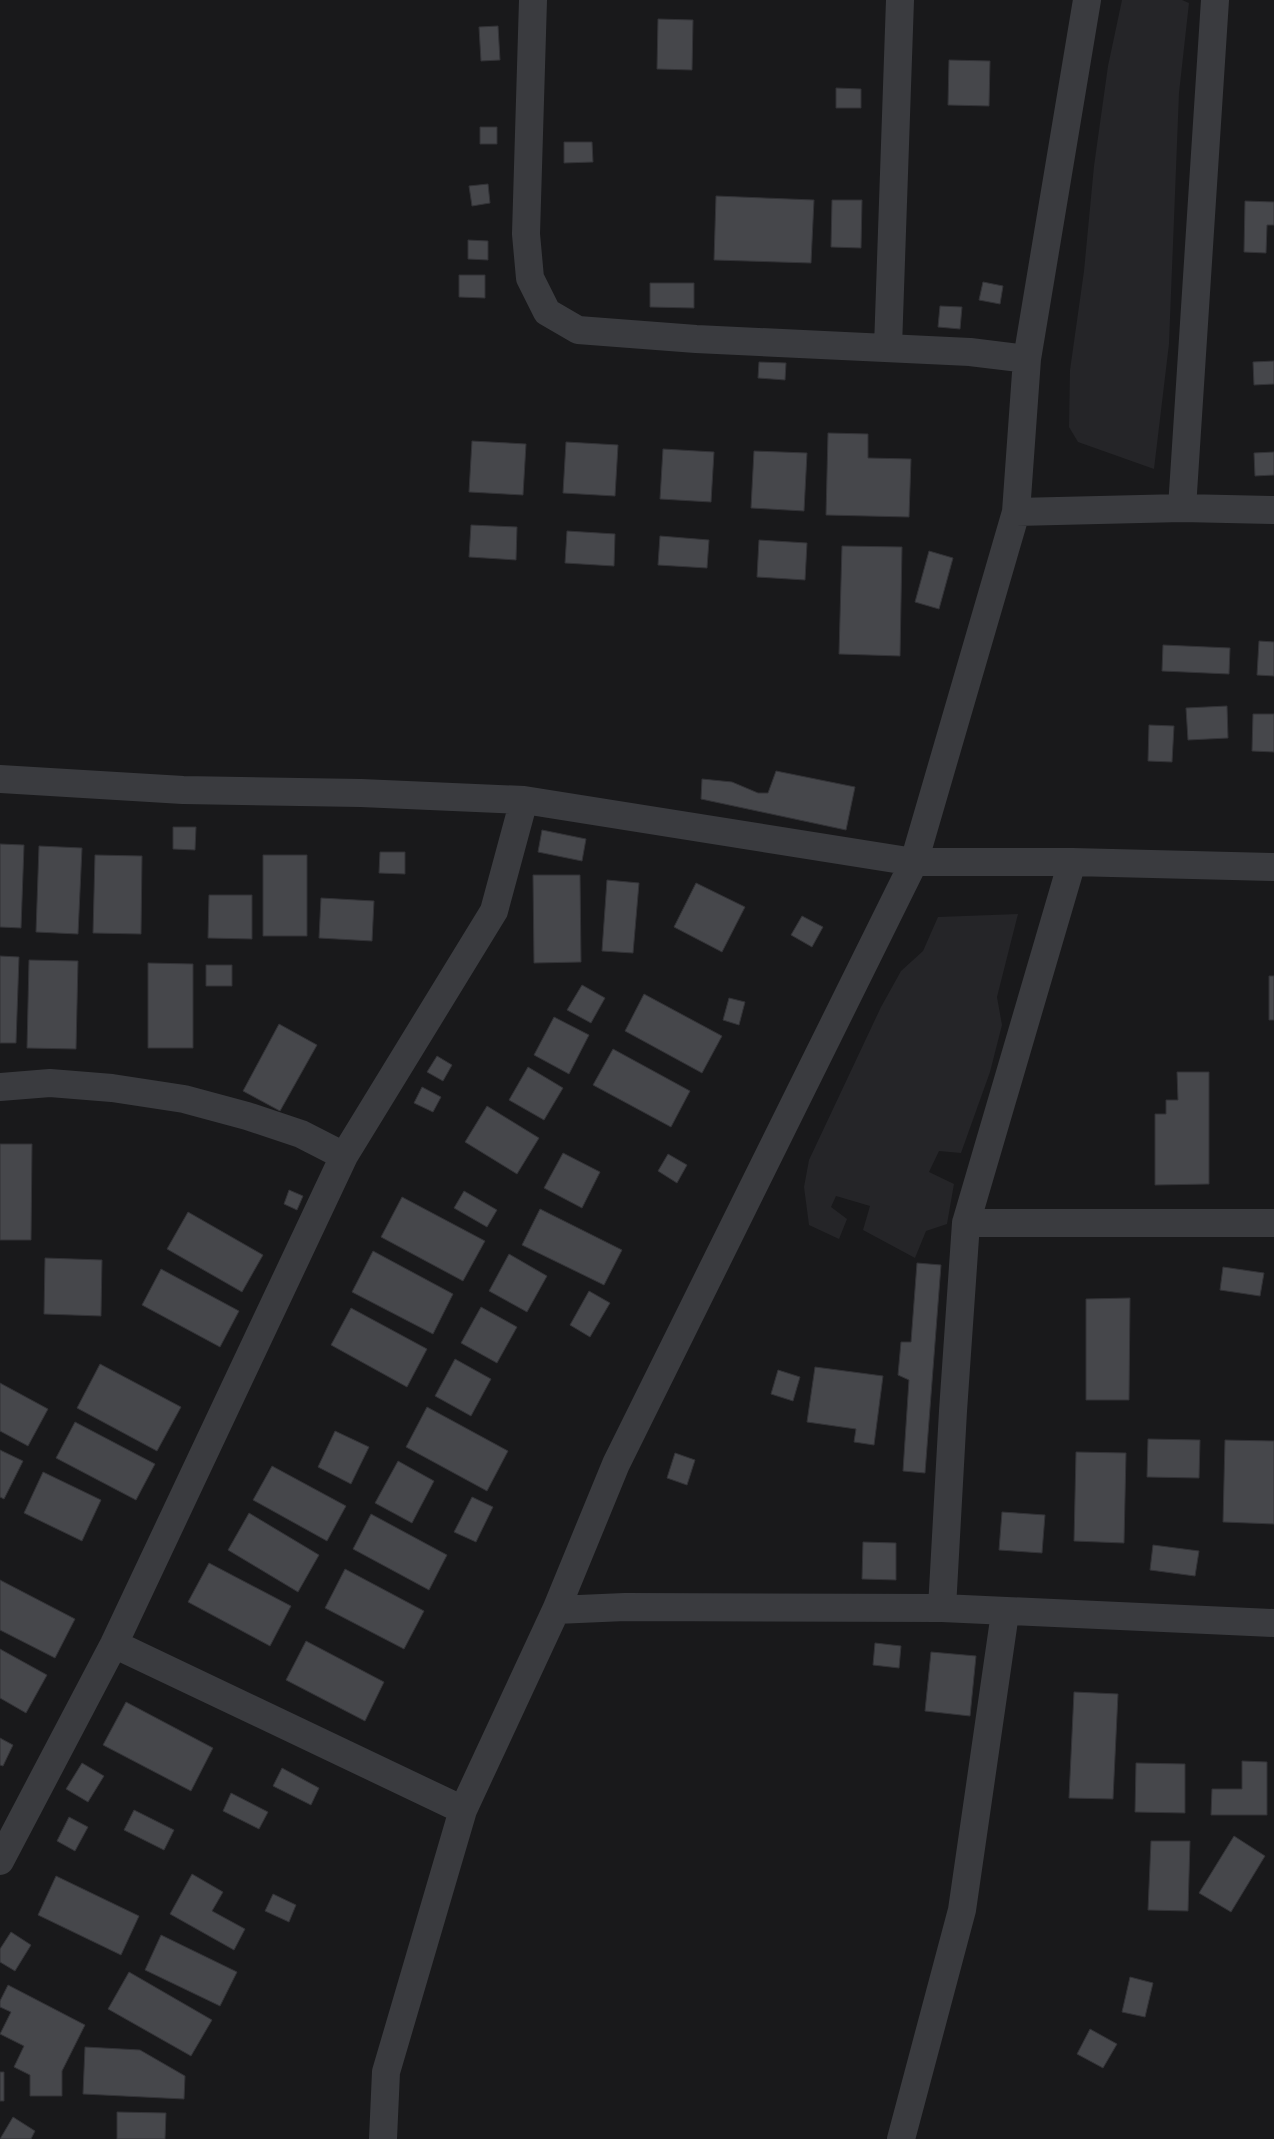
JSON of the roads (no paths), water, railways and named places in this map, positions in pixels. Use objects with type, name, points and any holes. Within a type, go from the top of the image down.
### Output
[{"type":"street","points":[[533,0],[526,234],[530,278],[547,312],[578,330],[696,339],[970,352],[1027,359]]},
{"type":"street","points":[[888,347],[900,0]]},
{"type":"street","points":[[383,2139],[386,2072],[463,1810],[556,1610],[616,1464],[914,862],[1016,512],[1027,359],[1087,0]]},
{"type":"street","points":[[1182,508],[1215,0]]},
{"type":"street","points":[[1016,512],[1182,508],[1274,510]]},
{"type":"street","points":[[0,779],[183,790],[361,793],[524,800],[914,862],[1072,862],[1274,867]]},
{"type":"street","points":[[0,1861],[114,1644],[344,1156],[494,912],[524,800]]},
{"type":"street","points":[[942,1608],[966,1223],[1072,862]]},
{"type":"street","points":[[0,1087],[50,1083],[112,1088],[184,1099],[301,1134],[344,1156]]},
{"type":"street","points":[[966,1223],[1274,1223]]},
{"type":"street","points":[[556,1610],[625,1607],[942,1608],[1005,1613],[1274,1623]]},
{"type":"street","points":[[901,2139],[962,1910],[1005,1613]]},
{"type":"street","points":[[114,1644],[463,1810]]}]
